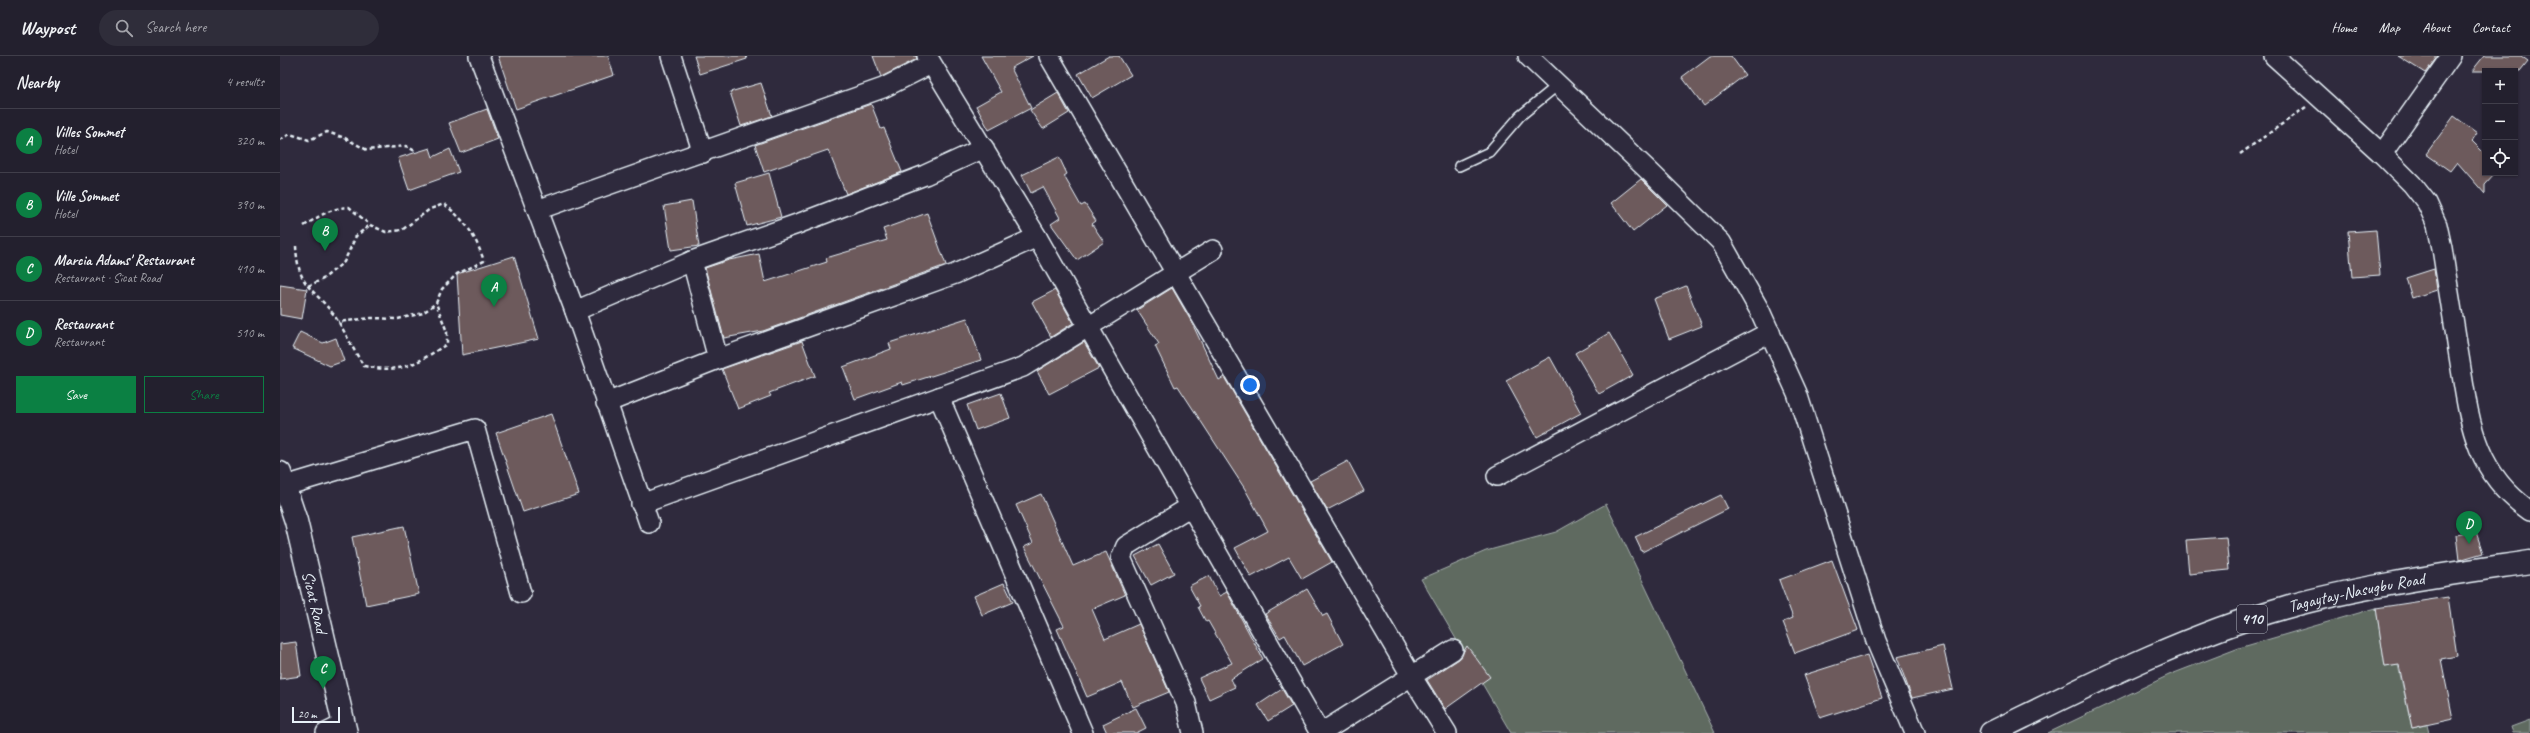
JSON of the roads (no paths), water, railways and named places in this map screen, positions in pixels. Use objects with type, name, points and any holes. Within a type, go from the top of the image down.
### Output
[{"type":"main road","name":"Sicat Road","points":[[282,479],[296,521],[339,730]]},
{"type":"main road","name":"Tagaytay-Nasugbu Road","points":[[1991,733],[2158,654],[2283,608],[2361,591],[2530,562]]},
{"type":"street","points":[[479,56],[575,311],[649,524]]},
{"type":"street","points":[[671,56],[703,153]]},
{"type":"street","points":[[1048,56],[1412,678],[1447,733]]},
{"type":"street","points":[[1528,56],[1721,242],[1760,311],[1797,393],[1876,641],[1915,733]]},
{"type":"street","points":[[2274,56],[2382,154],[2427,203],[2437,225],[2471,430],[2488,467],[2510,497],[2530,511]]},
{"type":"street","points":[[2382,154],[2451,56]]},
{"type":"street","points":[[537,210],[703,153],[883,88],[929,60],[1037,236],[1321,733],[1412,678],[1453,650]]},
{"type":"street","points":[[575,311],[692,261],[800,223],[925,175],[984,148]]},
{"type":"street","points":[[606,403],[718,359],[955,274],[1037,236]]},
{"type":"street","points":[[641,504],[1023,367],[1213,250]]},
{"type":"street","points":[[692,261],[718,359]]},
{"type":"street","points":[[1498,476],[1770,332]]},
{"type":"street","points":[[939,397],[1083,733]]},
{"type":"street","points":[[282,479],[475,430],[521,594]]},
{"type":"street","points":[[1190,506],[1126,546],[1121,558],[1186,703],[1193,733]]},
{"type":"lane","points":[[1459,166],[1489,152],[1520,116],[1558,85]]},
{"type":"place","name":"Ville Sommet","points":[[325,251]]},
{"type":"place","name":"Villes Sommet","points":[[494,307]]},
{"type":"place","name":"Restaurant","points":[[2469,544]]},
{"type":"place","name":"Marcia Adams' Restaurant","points":[[323,689]]}]
